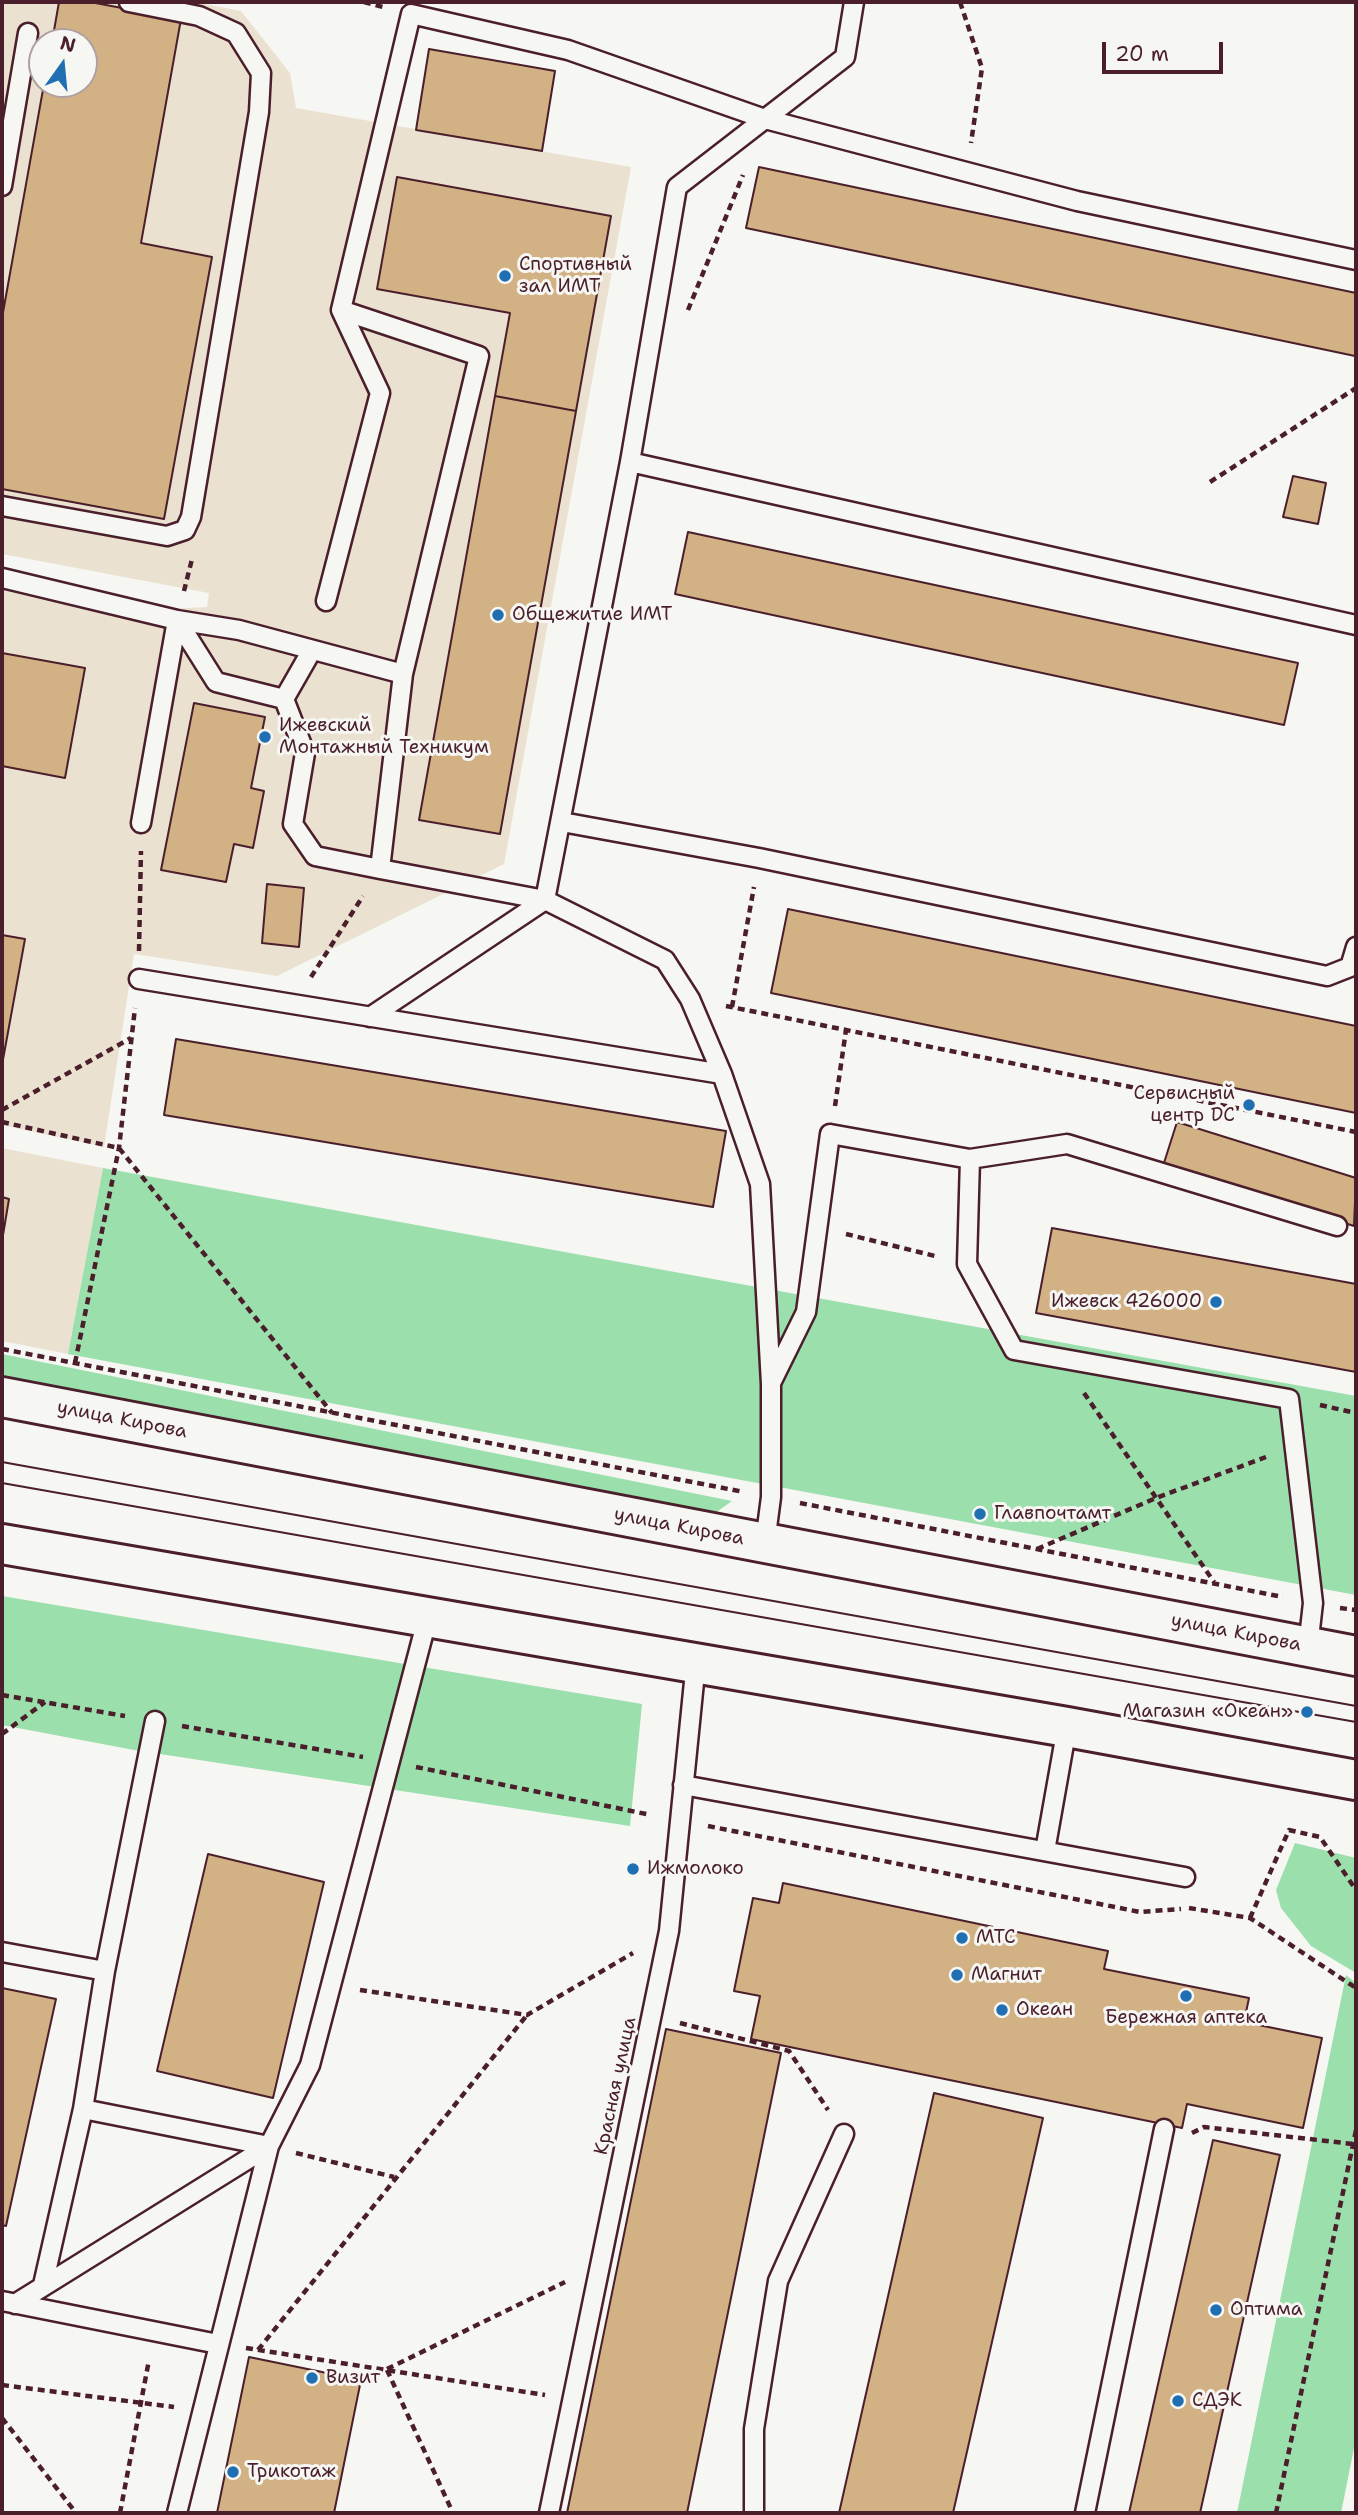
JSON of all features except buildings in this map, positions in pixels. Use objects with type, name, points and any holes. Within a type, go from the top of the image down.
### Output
[{"type":"main road","name":"улица Кирова","points":[[2,1397],[1356,1656]]},
{"type":"main road","points":[[2,1544],[696,1662],[1356,1780]]},
{"type":"lane","points":[[2,506],[167,536],[185,530],[191,517],[259,112],[261,73],[236,33],[199,16],[129,2]]},
{"type":"lane","points":[[370,1017],[545,900],[630,462],[677,187],[845,57],[854,2]]},
{"type":"lane","points":[[326,601],[380,393],[341,310],[411,14],[568,50],[765,119],[966,173],[1077,201],[1356,260]]},
{"type":"lane","points":[[2,186],[28,39]]},
{"type":"lane","points":[[341,310],[479,356],[403,674],[380,869]]},
{"type":"lane","points":[[630,462],[1356,625]]},
{"type":"lane","points":[[2,578],[177,620],[239,630],[403,674]]},
{"type":"lane","points":[[177,620],[216,682],[284,699]]},
{"type":"lane","points":[[141,823],[177,620]]},
{"type":"lane","points":[[284,699],[312,650]]},
{"type":"lane","points":[[284,699],[304,753],[293,824],[315,856],[545,900],[666,960],[690,999],[722,1074],[760,1184],[771,1384],[771,1497],[765,1544]]},
{"type":"lane","points":[[562,822],[759,858],[1327,976],[1350,967],[1356,947]]},
{"type":"lane","points":[[139,979],[722,1074]]},
{"type":"lane","points":[[771,1384],[806,1312],[830,1135],[970,1159],[1067,1144],[1337,1226]]},
{"type":"lane","points":[[970,1159],[967,1264],[1014,1350],[1289,1399],[1313,1603],[1308,1647]]},
{"type":"lane","points":[[177,2513],[269,2146],[310,2065],[428,1616]]},
{"type":"lane","name":"Красная улица","points":[[549,2513],[669,1931],[696,1662]]},
{"type":"lane","points":[[43,2284],[83,2109],[105,1971],[155,1721]]},
{"type":"lane","points":[[1045,1851],[1067,1727]]},
{"type":"lane","points":[[683,1785],[1185,1877]]},
{"type":"lane","points":[[2,1952],[105,1971]]},
{"type":"lane","points":[[83,2109],[269,2146]]},
{"type":"lane","points":[[754,2513],[754,2429],[778,2281],[844,2134]]},
{"type":"lane","points":[[1085,2513],[1162,2138]]},
{"type":"lane","points":[[9,2302],[269,2146]]},
{"type":"lane","points":[[9,2302],[218,2344]]},
{"type":"path","points":[[960,2],[982,68],[966,173]]},
{"type":"path","points":[[685,318],[765,119]]},
{"type":"path","points":[[1210,482],[1356,388]]},
{"type":"path","points":[[177,620],[195,544],[185,530]]},
{"type":"path","points":[[75,1363],[119,1148],[139,979],[141,823]]},
{"type":"path","points":[[732,1007],[759,858]]},
{"type":"path","points":[[294,1004],[380,869]]},
{"type":"path","points":[[690,999],[1356,1132]]},
{"type":"path","points":[[830,1135],[846,1030]]},
{"type":"path","points":[[2,1110],[132,1038]]},
{"type":"path","points":[[2,1122],[119,1148],[332,1413]]},
{"type":"path","points":[[819,1227],[967,1264]]},
{"type":"path","points":[[2,1349],[1356,1611]]},
{"type":"path","points":[[1061,1359],[1214,1583]]},
{"type":"path","points":[[1037,1549],[1156,1497],[1294,1446]]},
{"type":"path","points":[[2,1734],[45,1702]]},
{"type":"path","points":[[1250,1918],[1290,1830],[1320,1837],[1356,1890]]},
{"type":"path","points":[[258,2350],[394,2177],[527,2015],[669,1931]]},
{"type":"path","points":[[331,1986],[527,2015]]},
{"type":"path","points":[[652,2016],[789,2051],[844,2134]]},
{"type":"path","points":[[1162,2138],[1205,2127],[1353,2144]]},
{"type":"path","points":[[1276,2513],[1356,2130]]},
{"type":"path","points":[[269,2146],[394,2177]]},
{"type":"path","points":[[387,2369],[601,2265]]},
{"type":"path","points":[[120,2513],[155,2331]]},
{"type":"path","points":[[218,2344],[573,2400]]},
{"type":"path","points":[[387,2369],[453,2513]]},
{"type":"path","points":[[2,2385],[141,2404],[202,2408]]},
{"type":"path","points":[[2,2418],[76,2513]]},
{"type":"shaded area","name":"Ижевский Монтажный Техникум","points":[[2,2],[194,2],[241,11],[290,73],[296,108],[631,167],[504,864],[277,976],[134,954],[104,1147],[2,1125],[2,577],[167,609],[207,607],[209,593],[2,554]]},
{"type":"shaded area","points":[[2,1148],[103,1168],[68,1354],[2,1341]]},
{"type":"green space","points":[[103,1168],[1356,1396],[1356,1595],[68,1354]]},
{"type":"green space","points":[[2,1354],[732,1501],[711,1516],[2,1379]]},
{"type":"green space","points":[[2,1596],[642,1704],[630,1826],[134,1750],[2,1725]]},
{"type":"green space","points":[[1295,1843],[1356,1858],[1356,1973],[1311,1946],[1281,1908],[1276,1890]]},
{"type":"green space","points":[[1346,1975],[1356,1983],[1356,2438],[1341,2513],[1237,2513]]},
{"type":"tram line","points":[[2,1462],[1356,1706]]},
{"type":"tram line","points":[[2,1483],[1356,1722]]},
{"type":"place","name":"Спортивный зал ИМТ","points":[[505,276]]},
{"type":"place","name":"Общежитие ИМТ","points":[[498,615]]},
{"type":"place","name":"Ижевский Монтажный Техникум","points":[[265,737]]},
{"type":"place","name":"Сервисный центр DC","points":[[1249,1105]]},
{"type":"place","name":"Ижевск 426000","points":[[1216,1302]]},
{"type":"place","name":"Главпочтамт","points":[[980,1514]]},
{"type":"place","name":"Магазин «Океан»","points":[[1307,1712]]},
{"type":"place","name":"Ижмолоко","points":[[633,1869]]},
{"type":"place","name":"МТС","points":[[962,1938]]},
{"type":"place","name":"Магнит","points":[[957,1975]]},
{"type":"place","name":"Бережная аптека","points":[[1186,1996]]},
{"type":"place","name":"Океан","points":[[1002,2010]]},
{"type":"place","name":"Оптима","points":[[1216,2310]]},
{"type":"place","name":"Визит","points":[[312,2378]]},
{"type":"place","name":"СДЭК","points":[[1178,2401]]},
{"type":"place","name":"Трикотаж","points":[[233,2472]]}]
